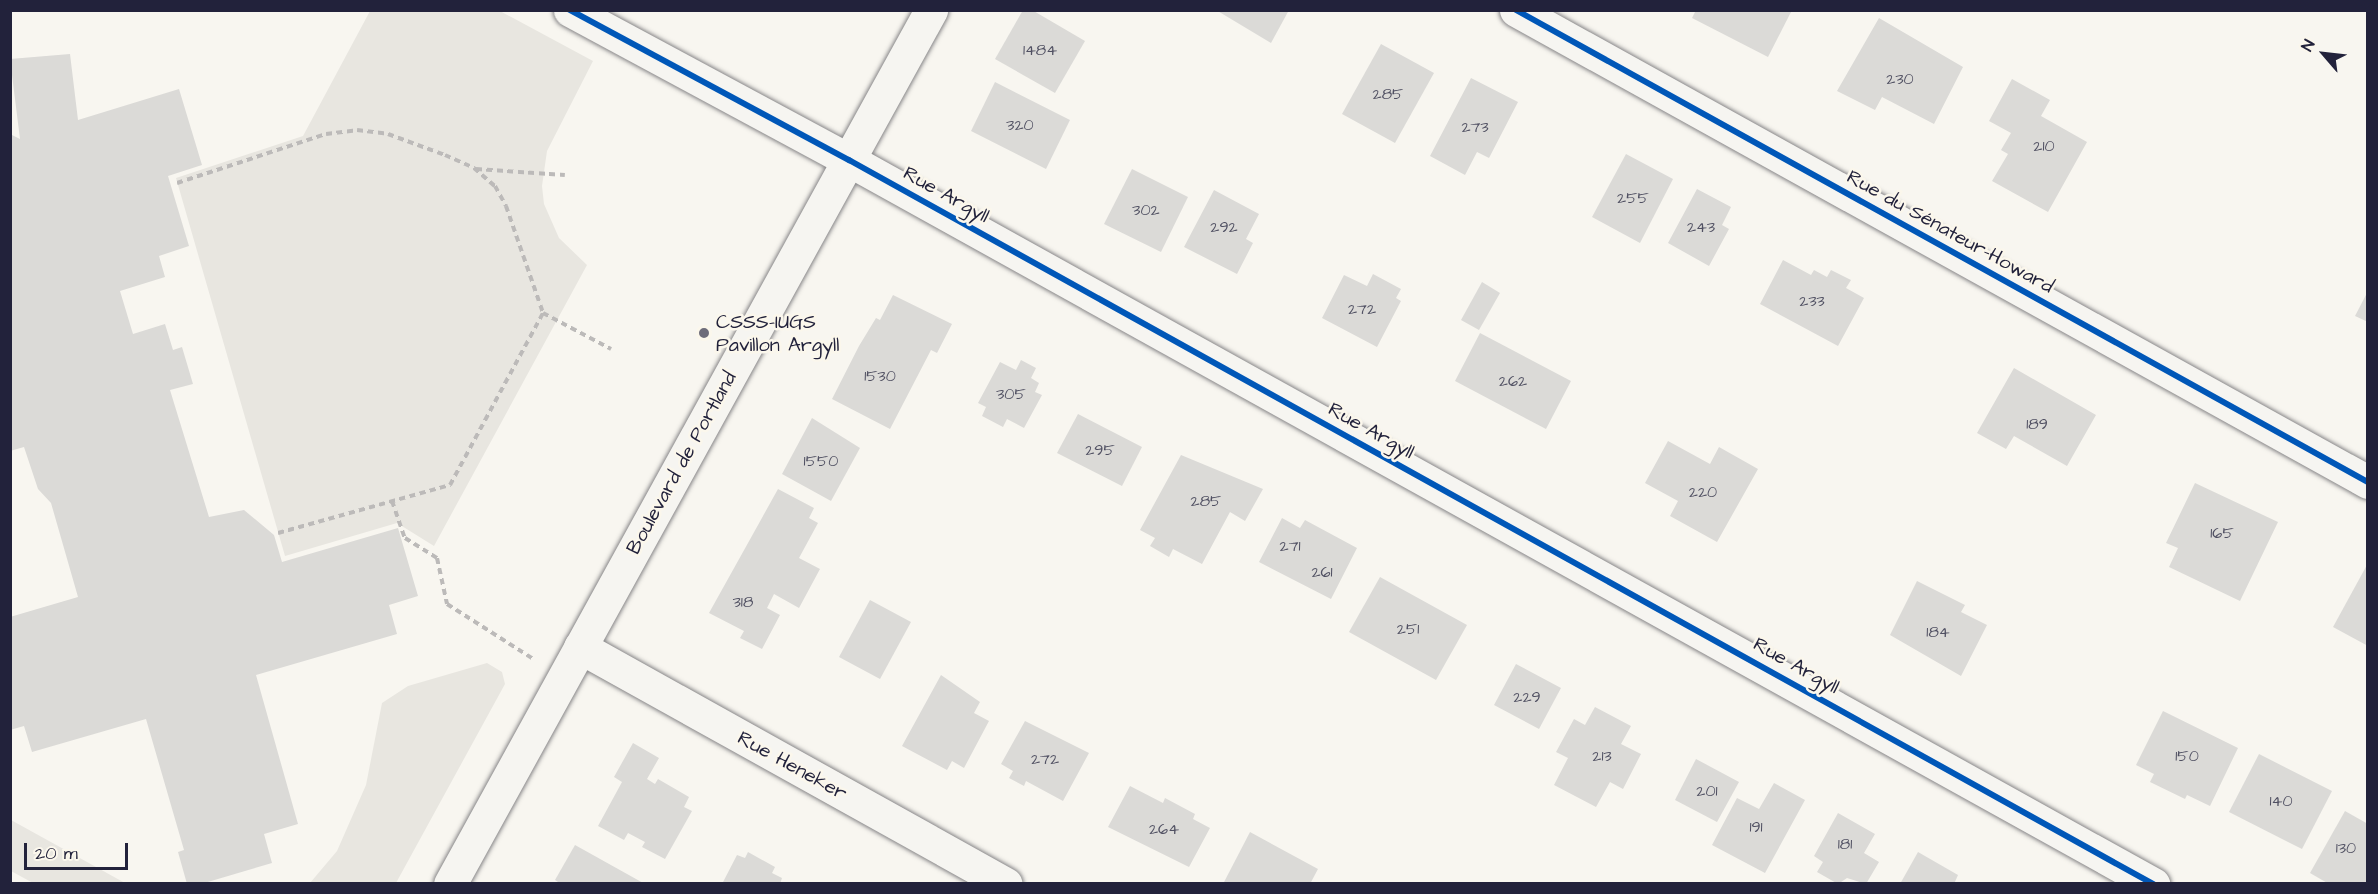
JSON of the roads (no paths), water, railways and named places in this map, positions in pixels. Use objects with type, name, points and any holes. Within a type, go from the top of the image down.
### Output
[{"type":"street","name":"Rue Argyll","points":[[570,10],[849,160],[2153,884]]},
{"type":"street","name":"Boulevard de Portland","points":[[450,884],[931,10]]},
{"type":"street","name":"Rue du Sénateur-Howard","points":[[1516,10],[2367,482]]},
{"type":"street","name":"Rue Heneker","points":[[580,647],[1006,884]]},
{"type":"place","name":"CSSS-IUGS Pavillon Argyll","points":[[704,333]]}]
